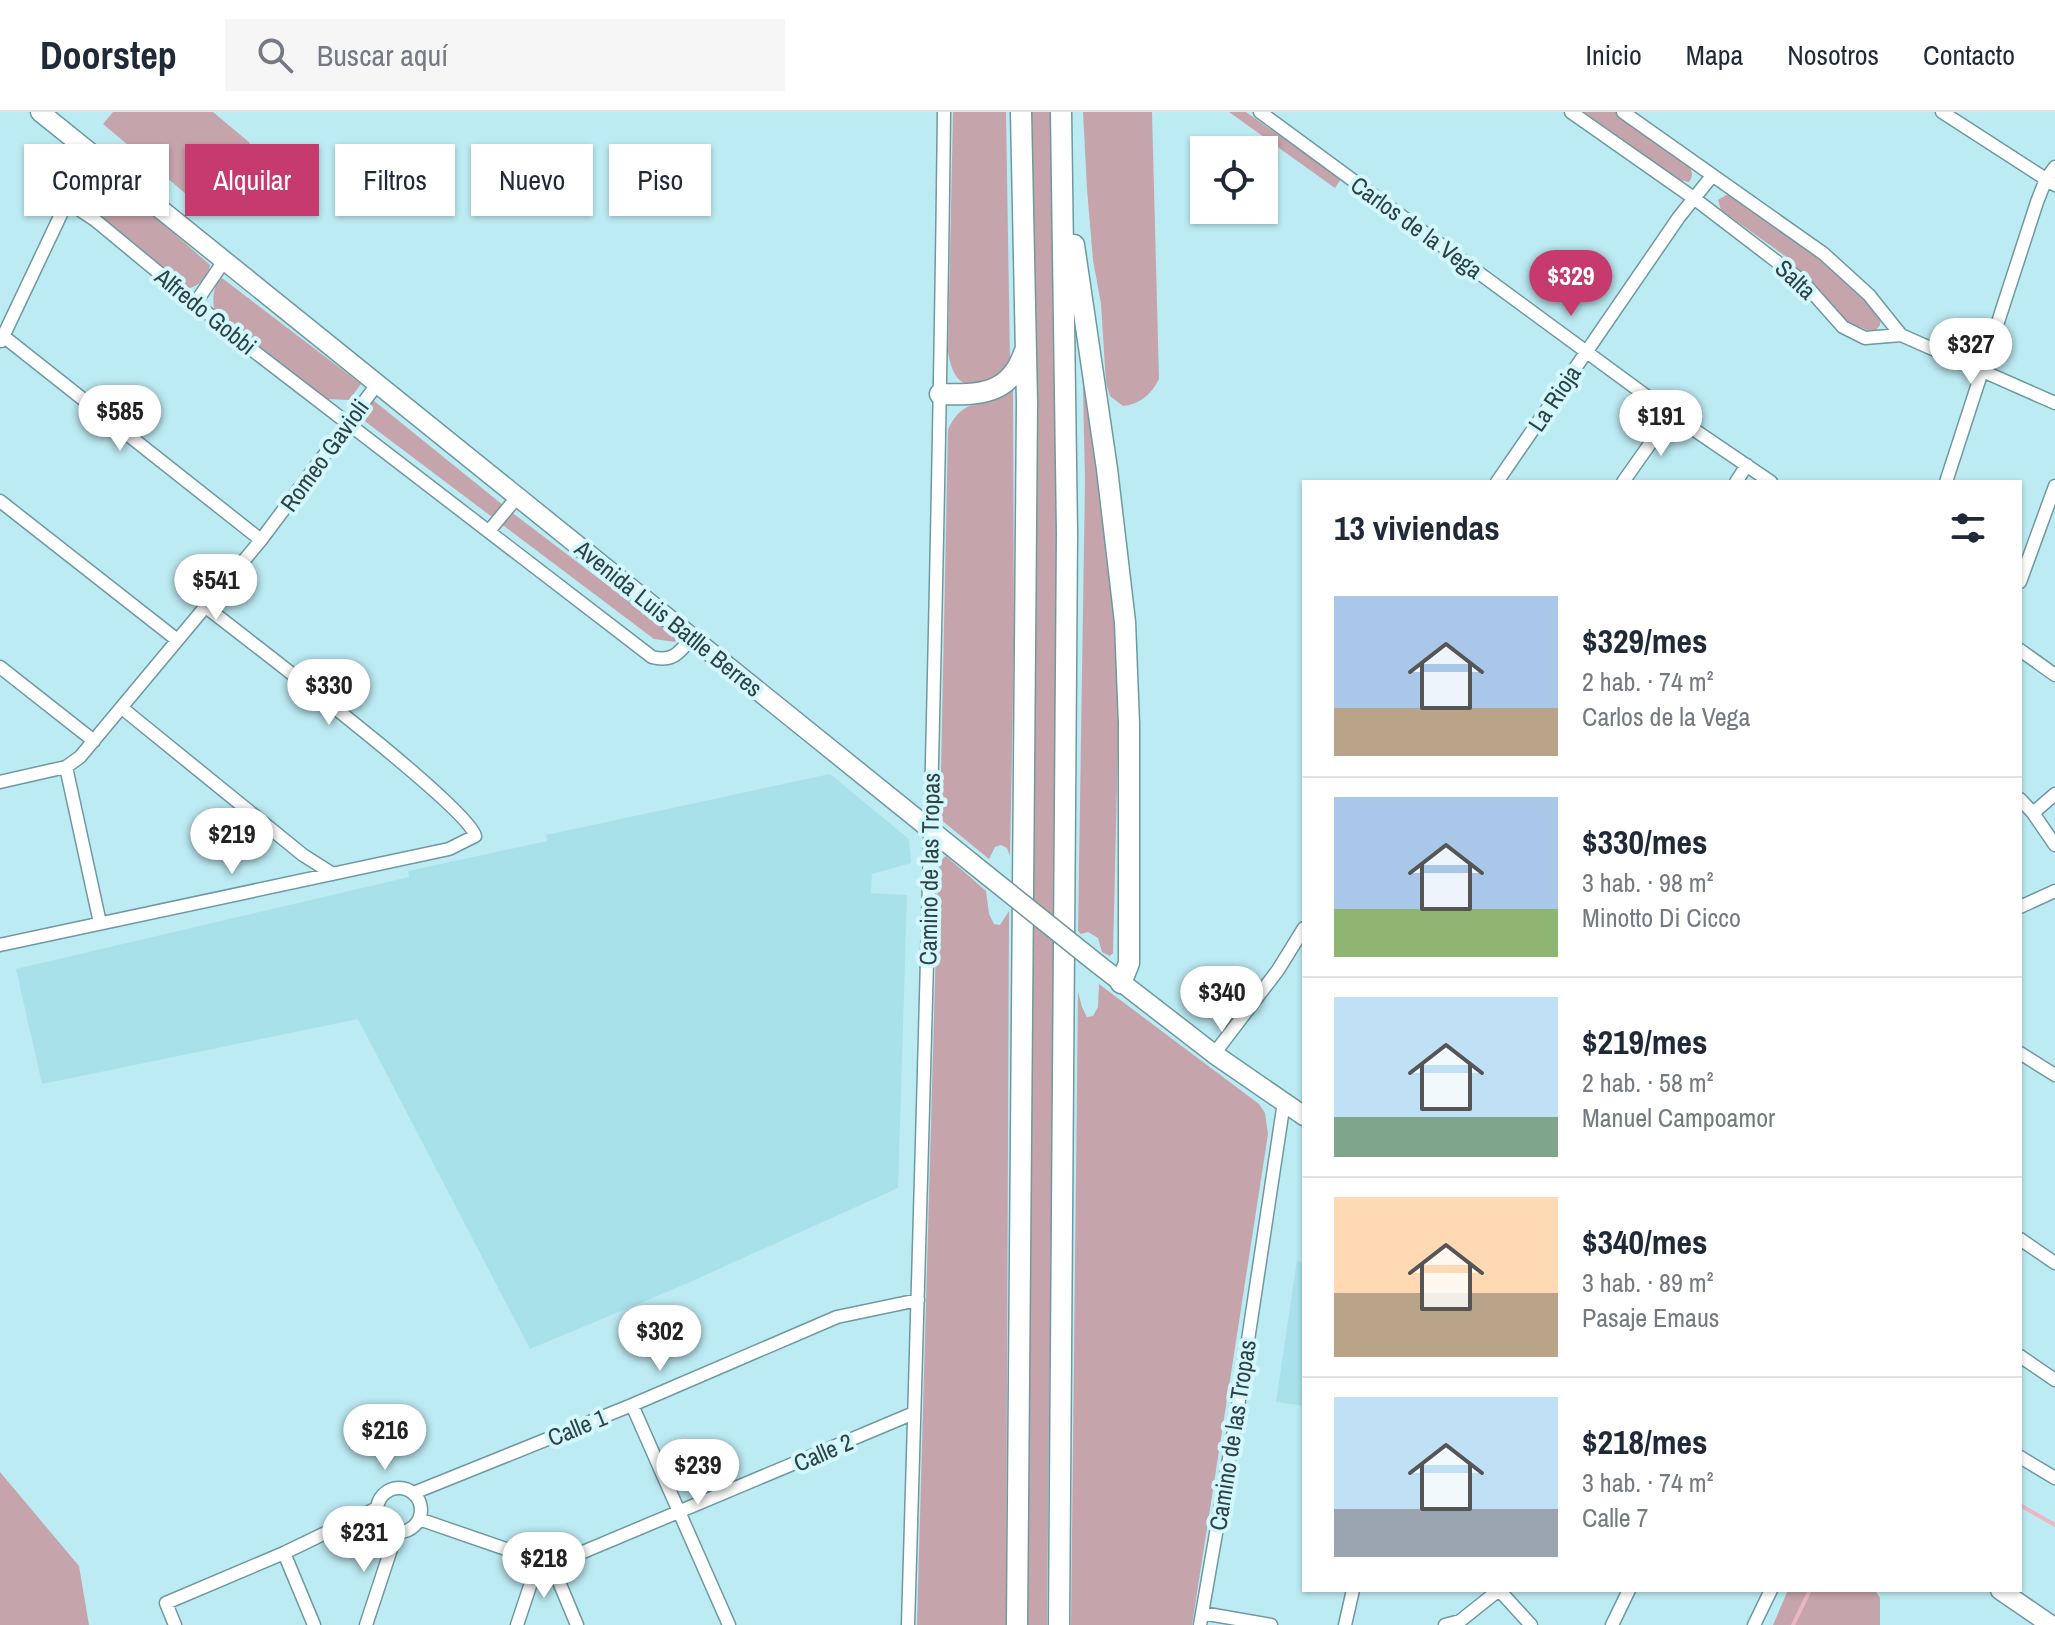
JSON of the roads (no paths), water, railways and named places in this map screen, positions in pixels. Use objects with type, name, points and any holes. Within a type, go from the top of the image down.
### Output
[{"type":"highway","points":[[1017,1625],[1027,345],[1021,112]]},
{"type":"highway","points":[[1059,1625],[1067,549],[1061,112]]},
{"type":"highway","points":[[1063,169],[1090,341],[1125,622],[1129,724],[1129,963],[1121,983]]},
{"type":"highway","points":[[940,394],[970,395],[999,387],[1013,376],[1027,345]]},
{"type":"main road","name":"Avenida Luis Batlle Berres","points":[[40,112],[79,144]]},
{"type":"main road","name":"Avenida Luis Batlle Berres","points":[[168,216],[1121,983],[1214,1054],[1302,1115]]},
{"type":"main road","points":[[2003,1592],[2051,1625]]},
{"type":"street","name":"Camino de las Tropas","points":[[908,1625],[930,829],[944,112]]},
{"type":"street","name":"Carlos de la Vega","points":[[1260,112],[1671,414],[1768,480]]},
{"type":"street","name":"Salta","points":[[1571,112],[1695,199],[1802,281],[1843,327],[1865,338],[1901,335]]},
{"type":"street","name":"Salta","points":[[1623,112],[1824,254],[1851,276],[1901,335],[2055,403]]},
{"type":"street","points":[[1942,112],[2051,182]]},
{"type":"street","points":[[1947,480],[2055,167]]},
{"type":"street","points":[[1695,199],[1712,176]]},
{"type":"street","name":"La Rioja","points":[[1498,480],[1679,217],[1695,199]]},
{"type":"street","points":[[58,216],[2,339],[261,540]]},
{"type":"street","name":"Alfredo Gobbi","points":[[89,216],[348,423],[652,657],[671,658],[693,636]]},
{"type":"street","points":[[196,302],[224,261]]},
{"type":"street","name":"Romeo Gavioli","points":[[66,767],[94,741],[261,540],[378,383]]},
{"type":"street","points":[[1624,480],[1671,414]]},
{"type":"street","points":[[1737,480],[1747,465]]},
{"type":"street","points":[[2022,577],[2055,486]]},
{"type":"street","points":[[489,531],[518,496]]},
{"type":"street","points":[[0,501],[176,639]]},
{"type":"street","points":[[0,945],[449,849],[475,836],[474,828],[440,797],[316,692],[206,607]]},
{"type":"street","points":[[2022,651],[2055,675]]},
{"type":"street","points":[[0,667],[94,741]]},
{"type":"street","points":[[122,708],[303,855],[333,874]]},
{"type":"street","points":[[0,782],[66,767],[100,923]]},
{"type":"street","points":[[2033,813],[2055,794]]},
{"type":"street","points":[[2022,801],[2055,845]]},
{"type":"street","points":[[2022,906],[2055,891]]},
{"type":"street","points":[[1214,1054],[1278,970],[1302,932]]},
{"type":"street","points":[[2022,1054],[2055,1075]]},
{"type":"street","name":"Camino de las Tropas","points":[[1201,1619],[1237,1413],[1284,1102]]},
{"type":"street","points":[[2022,1240],[2055,1263]]},
{"type":"street","name":"Calle 1","points":[[416,1492],[632,1405],[837,1317],[918,1300]]},
{"type":"street","points":[[2022,1357],[2055,1380]]},
{"type":"street","points":[[632,1405],[728,1625]]},
{"type":"street","name":"Calle 2","points":[[552,1565],[914,1413]]},
{"type":"street","points":[[2022,1458],[2055,1478]]},
{"type":"street","points":[[175,1625],[166,1603],[284,1553],[375,1509],[381,1496],[396,1487],[407,1487],[416,1492],[420,1502],[419,1519],[407,1532],[396,1534],[381,1523],[375,1509]]},
{"type":"street","points":[[419,1519],[552,1565],[577,1625]]},
{"type":"street","points":[[366,1625],[396,1534]]},
{"type":"street","points":[[284,1553],[314,1625]]},
{"type":"street","points":[[517,1625],[538,1562]]},
{"type":"street","points":[[1345,1625],[1353,1592]]},
{"type":"street","points":[[1445,1625],[1459,1623],[1497,1592]]},
{"type":"street","points":[[1501,1592],[1531,1625]]},
{"type":"street","points":[[1612,1625],[1628,1592]]},
{"type":"street","points":[[1754,1625],[1770,1592]]},
{"type":"street","points":[[1201,1619],[1271,1625]]},
{"type":"waterway","points":[[2022,1506],[2055,1525]]},
{"type":"waterway","points":[[1793,1625],[1809,1592]]}]
